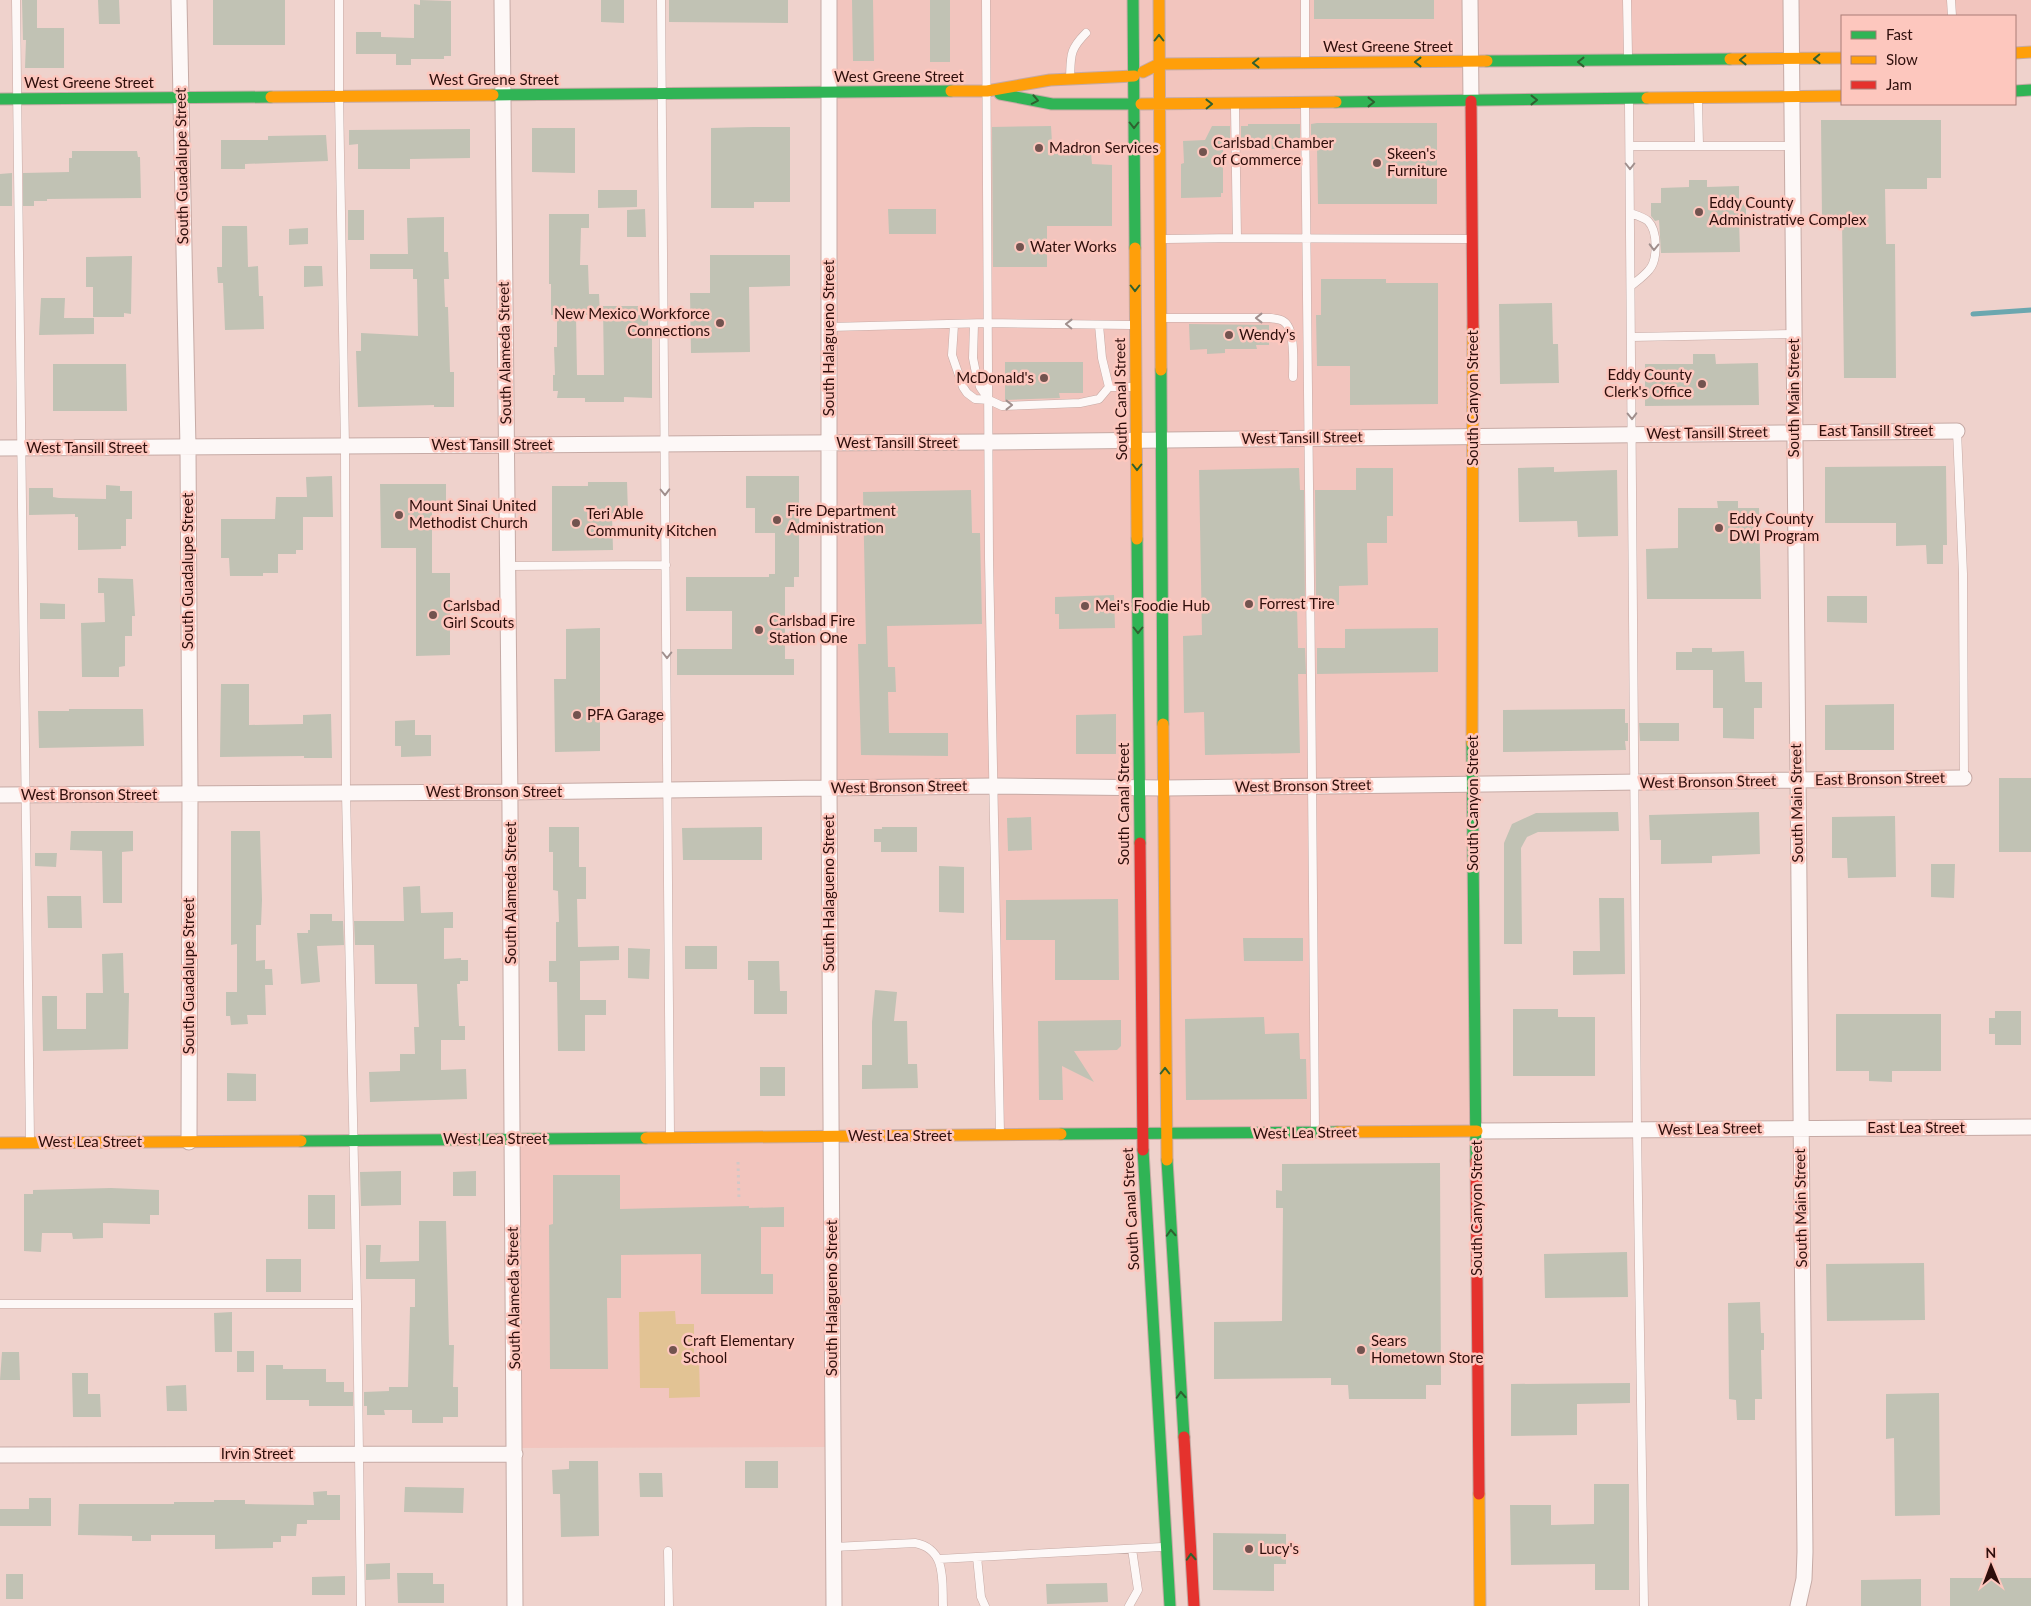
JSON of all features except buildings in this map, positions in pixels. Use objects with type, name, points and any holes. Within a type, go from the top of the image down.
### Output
[{"type":"main road","name":"South Canal Street","points":[[1133,0],[1142,1135],[1170,1606]]},
{"type":"main road","points":[[1159,0],[1165,1134],[1194,1606]]},
{"type":"main road","points":[[2016,53],[2031,52]]},
{"type":"main road","name":"West Greene Street","points":[[0,99],[988,92],[1050,80],[1134,76],[1160,64],[1628,62],[1841,58]]},
{"type":"main road","points":[[2016,90],[2031,90]]},
{"type":"main road","name":"West Greene Street","points":[[988,92],[1052,104],[1235,104],[1841,96]]},
{"type":"main road","name":"South Canyon Street","points":[[1470,101],[1474,436],[1472,785],[1477,1131],[1480,1606]]},
{"type":"main road","name":"West Lea Street","points":[[0,1143],[1477,1131]]},
{"type":"street","name":"South Guadalupe Street","points":[[179,0],[188,448],[189,1142]]},
{"type":"street","name":"South Alameda Street","points":[[502,0],[506,566],[510,792],[515,1606]]},
{"type":"street","name":"South Halagueno Street","points":[[828,0],[830,327],[828,443],[829,789],[834,1606]]},
{"type":"street","name":"South Canyon Street","points":[[1470,0],[1470,101]]},
{"type":"street","name":"South Main Street","points":[[1791,0],[1805,1552],[1804,1579],[1798,1606]]},
{"type":"street","name":"East Tansill Street","points":[[1794,432],[1957,430]]},
{"type":"street","name":"West Tansill Street","points":[[0,448],[988,442],[1794,432]]},
{"type":"street","name":"East Bronson Street","points":[[1797,780],[1964,778]]},
{"type":"street","name":"West Bronson Street","points":[[0,795],[668,791],[993,786],[1164,788],[1797,780]]},
{"type":"street","name":"East Lea Street","points":[[1800,1128],[2031,1127]]},
{"type":"street","name":"West Lea Street","points":[[1477,1131],[1800,1128]]},
{"type":"street","name":"Irvin Street","points":[[0,1455],[515,1454]]},
{"type":"lane","points":[[16,0],[30,1143]]},
{"type":"lane","points":[[339,0],[339,96],[346,447],[346,793],[357,1304],[361,1606]]},
{"type":"lane","points":[[661,0],[670,1137]]},
{"type":"lane","points":[[986,0],[988,92],[986,323],[989,400],[993,786],[1000,1136]]},
{"type":"lane","points":[[1305,0],[1305,62]]},
{"type":"lane","points":[[1627,0],[1628,62]]},
{"type":"lane","points":[[1952,0],[1952,15]]},
{"type":"lane","points":[[1070,79],[1070,57],[1074,44],[1086,33]]},
{"type":"lane","points":[[1698,98],[1699,145]]},
{"type":"lane","points":[[1629,100],[1637,1130],[1644,1606]]},
{"type":"lane","points":[[1305,102],[1310,438],[1315,1132]]},
{"type":"lane","points":[[1235,104],[1237,238]]},
{"type":"lane","points":[[1630,146],[1793,146]]},
{"type":"lane","points":[[1630,213],[1646,220],[1652,227],[1655,242],[1654,262],[1650,270],[1631,286]]},
{"type":"lane","points":[[1160,239],[1307,237],[1472,239]]},
{"type":"lane","points":[[1161,318],[1272,318],[1282,320],[1289,326],[1293,344],[1293,377]]},
{"type":"lane","points":[[830,327],[986,323],[1136,324]]},
{"type":"lane","points":[[974,324],[973,358],[980,387],[989,400]]},
{"type":"lane","points":[[954,325],[952,355],[963,387],[967,394],[975,399],[989,400],[1002,406],[1080,403],[1099,399],[1109,387]]},
{"type":"lane","points":[[1099,325],[1102,358],[1109,387]]},
{"type":"lane","points":[[1632,337],[1794,334]]},
{"type":"lane","points":[[1109,387],[1135,387]]},
{"type":"lane","points":[[1957,430],[1963,574],[1964,778]]},
{"type":"lane","points":[[506,566],[666,564]]},
{"type":"lane","points":[[0,1304],[357,1304]]},
{"type":"lane","points":[[834,1547],[916,1543],[931,1549],[939,1559],[941,1566],[943,1606]]},
{"type":"lane","points":[[939,1559],[1166,1546]]},
{"type":"lane","points":[[1129,1606],[1138,1590],[1132,1549]]},
{"type":"lane","points":[[668,1551],[669,1606]]},
{"type":"lane","points":[[977,1557],[981,1597],[985,1606]]},
{"type":"path","points":[[738,1162],[739,1200]]},
{"type":"shaded area","points":[[829,0],[2031,0],[2031,52],[2016,53],[2016,15],[1841,15],[1841,58],[1470,62],[1477,1131],[1000,1136],[993,786],[829,789]]},
{"type":"shaded area","name":"Craft Elementary School","points":[[831,1136],[833,1447],[515,1448],[512,1139]]},
{"type":"shaded area","points":[[675,1311],[676,1324],[694,1324],[694,1359],[699,1359],[700,1397],[669,1398],[669,1388],[640,1388],[639,1312]]},
{"type":"waterway","points":[[1973,314],[2031,310]]},
{"type":"traffic: fast","points":[[1133,0],[1135,248]]},
{"type":"traffic: fast","points":[[1487,61],[1730,59]]},
{"type":"traffic: fast","points":[[2016,91],[2031,90]]},
{"type":"traffic: fast","points":[[493,95],[951,91]]},
{"type":"traffic: fast","points":[[1000,94],[1052,104],[1134,104]]},
{"type":"traffic: fast","points":[[0,99],[271,97]]},
{"type":"traffic: fast","points":[[1336,102],[1647,98]]},
{"type":"traffic: fast","points":[[1161,370],[1163,724]]},
{"type":"traffic: fast","points":[[1137,539],[1140,843]]},
{"type":"traffic: fast","points":[[1472,743],[1476,1161]]},
{"type":"traffic: fast","points":[[1061,1134],[1337,1132]]},
{"type":"traffic: fast","points":[[301,1141],[646,1138]]},
{"type":"traffic: fast","points":[[1143,1150],[1170,1606]]},
{"type":"traffic: fast","points":[[1167,1160],[1184,1437]]},
{"type":"traffic: slow","points":[[1159,0],[1161,370]]},
{"type":"traffic: slow","points":[[2016,53],[2031,52]]},
{"type":"traffic: slow","points":[[1730,59],[1841,58]]},
{"type":"traffic: slow","points":[[1143,72],[1159,64],[1487,61]]},
{"type":"traffic: slow","points":[[951,91],[987,91],[1050,80],[1134,76]]},
{"type":"traffic: slow","points":[[271,97],[493,95]]},
{"type":"traffic: slow","points":[[1647,98],[1841,96]]},
{"type":"traffic: slow","points":[[1141,104],[1336,102]]},
{"type":"traffic: slow","points":[[1135,248],[1137,539]]},
{"type":"traffic: slow","points":[[1472,743],[1473,327]]},
{"type":"traffic: slow","points":[[1163,724],[1167,1160]]},
{"type":"traffic: slow","points":[[1337,1132],[1477,1131]]},
{"type":"traffic: slow","points":[[646,1138],[1061,1134]]},
{"type":"traffic: slow","points":[[0,1143],[301,1141]]},
{"type":"traffic: slow","points":[[1479,1494],[1480,1606]]},
{"type":"traffic: jam","points":[[1471,101],[1473,327]]},
{"type":"traffic: jam","points":[[1140,843],[1143,1150]]},
{"type":"traffic: jam","points":[[1476,1161],[1479,1494]]},
{"type":"traffic: jam","points":[[1184,1437],[1194,1606]]},
{"type":"place","name":"Madron Services","points":[[1039,148]]},
{"type":"place","name":"Carlsbad Chamber of Commerce","points":[[1203,152]]},
{"type":"place","name":"Skeen's Furniture","points":[[1377,163]]},
{"type":"place","name":"Eddy County Administrative Complex","points":[[1699,212]]},
{"type":"place","name":"Water Works","points":[[1020,247]]},
{"type":"place","name":"New Mexico Workforce Connections","points":[[720,323]]},
{"type":"place","name":"Wendy's","points":[[1229,335]]},
{"type":"place","name":"McDonald's","points":[[1044,378]]},
{"type":"place","name":"Eddy County Clerk's Office","points":[[1702,384]]},
{"type":"place","name":"Mount Sinai United Methodist Church","points":[[399,515]]},
{"type":"place","name":"Fire Department Administration","points":[[777,520]]},
{"type":"place","name":"Teri Able Community Kitchen","points":[[576,523]]},
{"type":"place","name":"Eddy County DWI Program","points":[[1719,528]]},
{"type":"place","name":"Forrest Tire","points":[[1249,604]]},
{"type":"place","name":"Mei's Foodie Hub","points":[[1085,606]]},
{"type":"place","name":"Carlsbad Girl Scouts","points":[[433,615]]},
{"type":"place","name":"Carlsbad Fire Station One","points":[[759,630]]},
{"type":"place","name":"PFA Garage","points":[[577,715]]},
{"type":"place","name":"Craft Elementary School","points":[[673,1350]]},
{"type":"place","name":"Sears Hometown Store","points":[[1361,1350]]},
{"type":"place","name":"Lucy's","points":[[1249,1549]]}]
